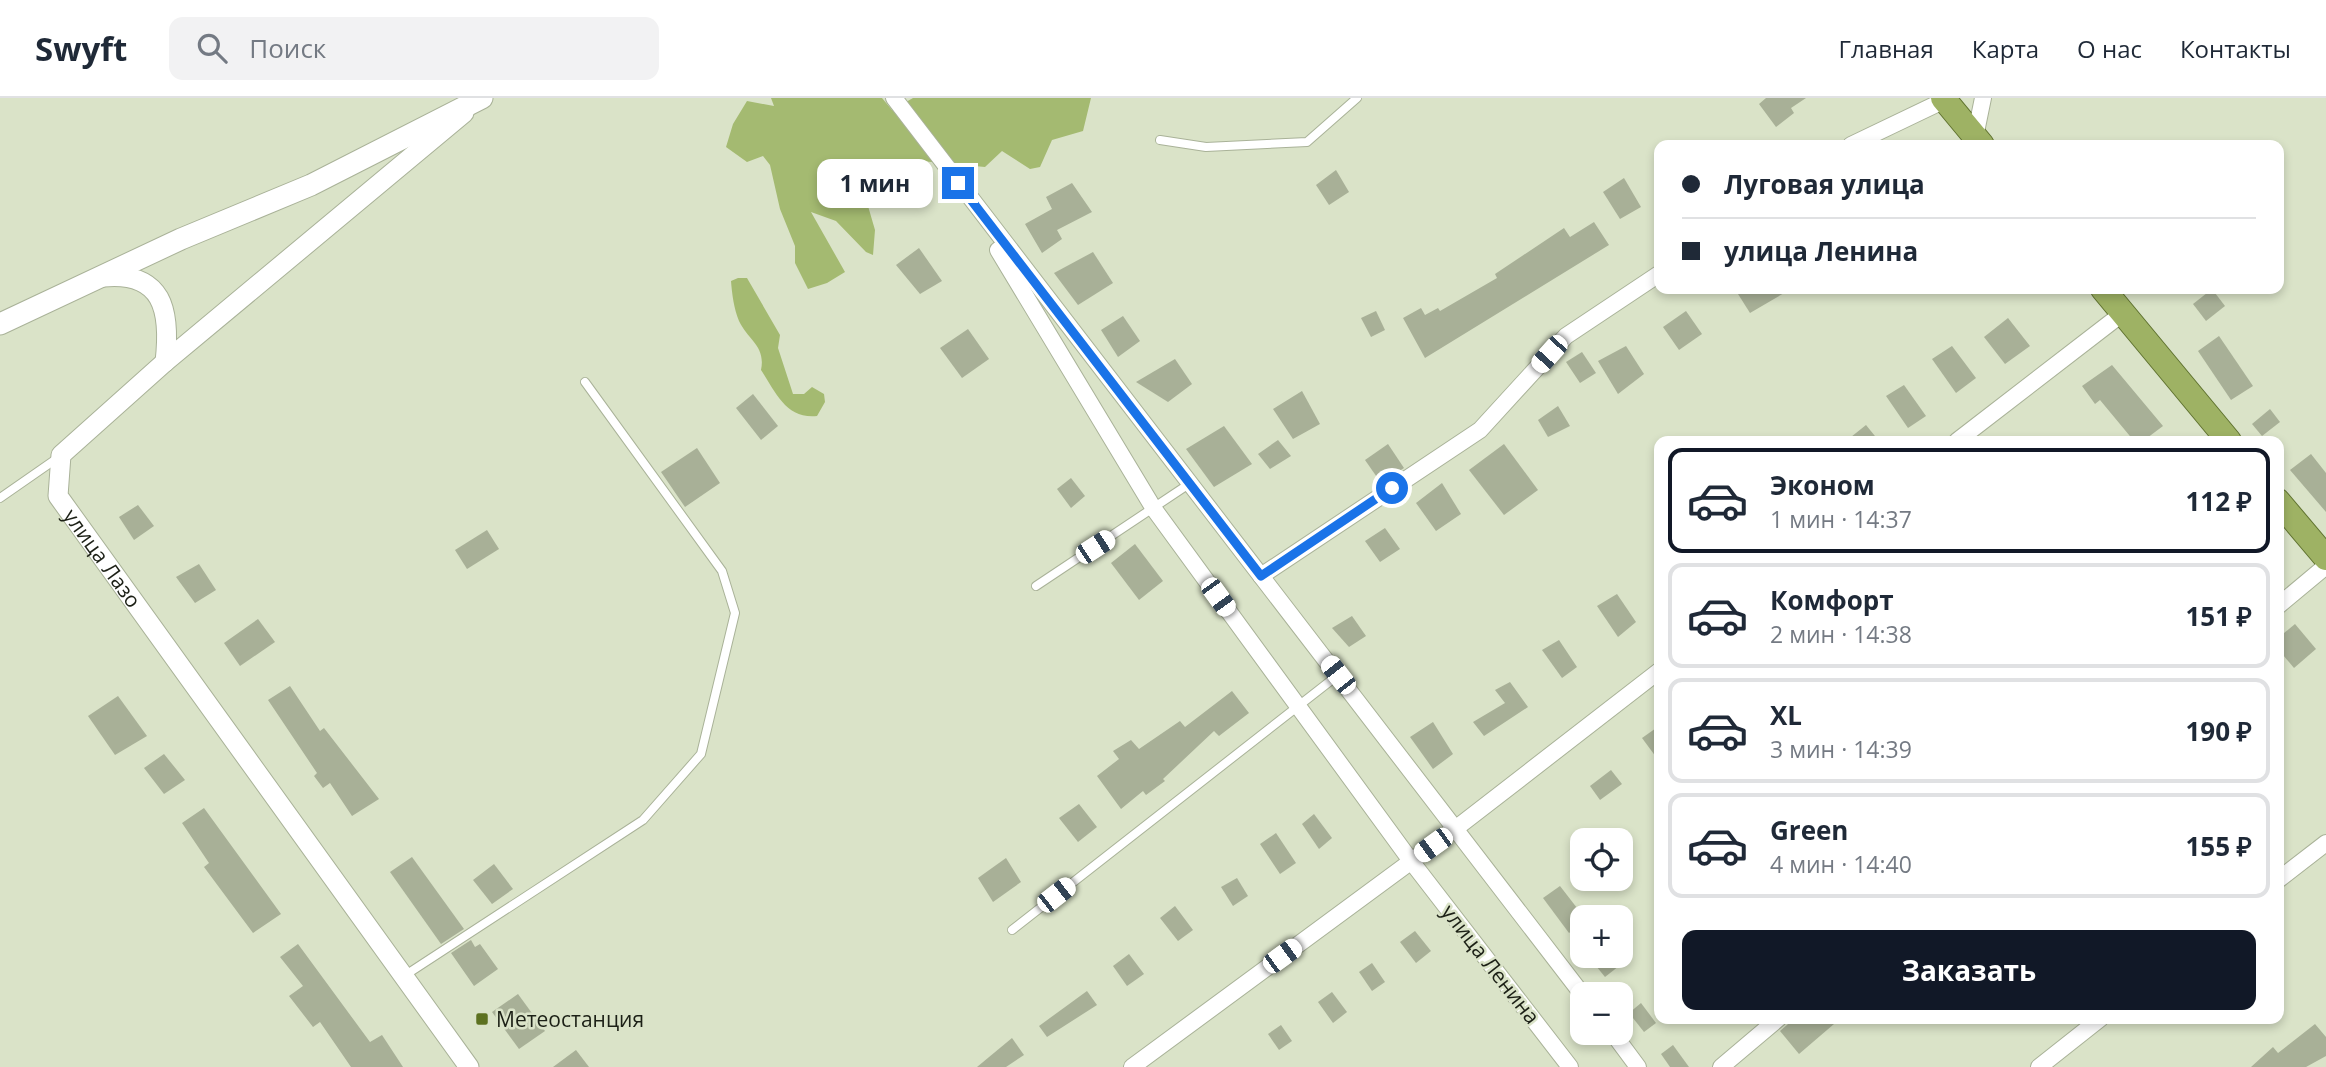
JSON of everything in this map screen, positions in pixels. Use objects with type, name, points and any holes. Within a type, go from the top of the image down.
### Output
[{"type":"highway","points":[[1943,99],[1977,140]]},
{"type":"highway","points":[[2107,294],[2225,436]]},
{"type":"highway","points":[[2284,508],[2326,558]]},
{"type":"main road","points":[[0,324],[95,278],[311,185],[480,99]]},
{"type":"street","points":[[894,98],[1573,982]]},
{"type":"street","points":[[1978,140],[1983,98]]},
{"type":"street","points":[[61,455],[165,362],[480,99]]},
{"type":"street","points":[[1861,140],[1943,99]]},
{"type":"street","name":"улица Ленина","points":[[958,183],[1154,509],[1411,861],[1570,1067]]},
{"type":"street","points":[[95,278],[136,277],[146,283],[162,306],[166,324],[165,362]]},
{"type":"street","points":[[1261,576],[1480,430],[1566,335],[1654,277]]},
{"type":"street","points":[[1963,436],[2123,313]]},
{"type":"street","name":"улица Лазо","points":[[61,455],[58,496],[469,1067]]},
{"type":"street","points":[[2284,601],[2326,566]]},
{"type":"street","points":[[1132,1067],[1455,829],[1654,675]]},
{"type":"street","points":[[2284,875],[2326,843]]},
{"type":"street","points":[[1721,1067],[1772,1024]]},
{"type":"street","points":[[2039,1067],[2093,1024]]},
{"type":"street","points":[[1622,1045],[1639,1067]]},
{"type":"lane","points":[[1160,141],[1206,147],[1307,142],[1357,98]]},
{"type":"lane","points":[[404,976],[643,820],[701,754],[735,613],[722,571],[585,382]]},
{"type":"lane","points":[[0,498],[61,455]]},
{"type":"lane","points":[[1037,586],[1189,484]]},
{"type":"lane","points":[[1012,930],[1338,675]]},
{"type":"green space","points":[[771,98],[882,98],[892,110],[913,98],[1091,98],[1083,131],[1052,140],[1040,167],[1030,169],[1002,151],[985,167],[921,161],[929,181],[929,199],[894,176],[877,187],[868,206],[875,230],[873,255],[866,252],[836,221],[811,212],[845,272],[827,283],[808,289],[795,263],[795,246],[780,209],[770,165],[763,156],[747,162],[726,147],[733,124],[747,101],[774,106]]},
{"type":"green space","points":[[747,278],[780,335],[778,348],[793,394],[804,394],[812,387],[824,394],[825,402],[817,416],[806,416],[790,409],[761,370],[759,349],[743,328],[736,312],[731,281]]},
{"type":"building","points":[[1766,98],[1806,98],[1791,108],[1794,113],[1776,127],[1759,104]]},
{"type":"building","points":[[1336,170],[1349,192],[1329,205],[1316,185]]},
{"type":"building","points":[[1624,178],[1641,207],[1620,219],[1603,192]]},
{"type":"building","points":[[1072,183],[1092,212],[1057,230],[1062,239],[1042,253],[1025,224],[1052,209],[1046,197]]},
{"type":"building","points":[[1594,222],[1609,245],[1425,358],[1403,318],[1421,308],[1425,315],[1438,308],[1440,311],[1497,278],[1495,274],[1564,228],[1570,237]]},
{"type":"building","points":[[919,248],[942,281],[920,294],[896,265]]},
{"type":"building","points":[[1093,252],[1113,283],[1078,305],[1054,273]]},
{"type":"building","points":[[1738,294],[1782,294],[1750,313]]},
{"type":"building","points":[[2206,294],[2216,294],[2225,306],[2206,321],[2193,304]]},
{"type":"building","points":[[1376,311],[1385,330],[1371,337],[1361,318]]},
{"type":"building","points":[[1686,311],[1702,334],[1679,350],[1663,327]]},
{"type":"building","points":[[1123,316],[1140,341],[1118,357],[1101,330]]},
{"type":"building","points":[[2008,318],[2030,346],[2005,364],[1984,337]]},
{"type":"building","points":[[968,329],[989,359],[962,378],[940,348]]},
{"type":"building","points":[[2219,336],[2253,386],[2231,400],[2198,351]]},
{"type":"building","points":[[1626,346],[1644,374],[1618,394],[1598,361]]},
{"type":"building","points":[[1952,346],[1976,378],[1956,393],[1932,359]]},
{"type":"building","points":[[1582,352],[1596,373],[1580,383],[1566,362]]},
{"type":"building","points":[[1175,359],[1192,384],[1168,402],[1136,382]]},
{"type":"building","points":[[2112,365],[2163,426],[2150,436],[2130,436],[2100,400],[2095,404],[2082,386]]},
{"type":"building","points":[[1904,385],[1926,416],[1908,428],[1886,396]]},
{"type":"building","points":[[1302,391],[1320,424],[1293,439],[1273,409]]},
{"type":"building","points":[[753,394],[778,426],[761,440],[736,408]]},
{"type":"building","points":[[1558,406],[1570,426],[1548,437],[1538,420]]},
{"type":"building","points":[[2270,409],[2280,422],[2262,436],[2252,424]]},
{"type":"building","points":[[1866,425],[1875,436],[1852,436]]},
{"type":"building","points":[[1224,426],[1252,464],[1214,487],[1186,449]]},
{"type":"building","points":[[1278,440],[1291,456],[1270,469],[1258,454]]},
{"type":"building","points":[[1388,444],[1404,468],[1381,483],[1365,460]]},
{"type":"building","points":[[1504,444],[1538,490],[1504,515],[1469,470]]},
{"type":"building","points":[[697,448],[720,483],[685,507],[661,472]]},
{"type":"building","points":[[2311,454],[2326,473],[2326,512],[2290,470]]},
{"type":"building","points":[[1071,478],[1085,496],[1071,508],[1057,489]]},
{"type":"building","points":[[1442,483],[1461,514],[1436,531],[1416,503]]},
{"type":"building","points":[[138,505],[154,526],[134,540],[119,517]]},
{"type":"building","points":[[1385,528],[1400,549],[1380,562],[1365,541]]},
{"type":"building","points":[[487,530],[499,549],[467,569],[455,550]]},
{"type":"building","points":[[1135,544],[1163,581],[1139,600],[1111,563]]},
{"type":"building","points":[[199,564],[216,590],[195,603],[176,577]]},
{"type":"building","points":[[1617,594],[1636,622],[1618,637],[1597,606]]},
{"type":"building","points":[[1352,616],[1366,636],[1349,647],[1332,628]]},
{"type":"building","points":[[258,619],[275,642],[240,666],[224,643]]},
{"type":"building","points":[[2295,624],[2316,649],[2294,668],[2284,656],[2284,633]]},
{"type":"building","points":[[1559,640],[1577,667],[1562,678],[1542,650]]},
{"type":"building","points":[[1510,682],[1528,707],[1484,736],[1473,722],[1505,703],[1495,690]]},
{"type":"building","points":[[290,686],[320,731],[324,728],[379,799],[352,816],[330,783],[323,788],[314,776],[317,773],[268,700]]},
{"type":"building","points":[[1232,691],[1249,713],[1219,736],[1214,731],[1163,779],[1165,781],[1146,795],[1143,791],[1121,809],[1097,776],[1119,759],[1113,751],[1131,740],[1139,749],[1180,721],[1185,727]]},
{"type":"building","points":[[118,696],[147,736],[115,755],[88,716]]},
{"type":"building","points":[[1433,722],[1453,754],[1433,769],[1410,737]]},
{"type":"building","points":[[1654,730],[1654,754],[1642,738]]},
{"type":"building","points":[[164,754],[185,780],[164,794],[144,768]]},
{"type":"building","points":[[1611,770],[1622,784],[1600,800],[1590,786]]},
{"type":"building","points":[[1079,804],[1097,827],[1078,842],[1059,818]]},
{"type":"building","points":[[204,808],[281,914],[253,933],[204,867],[209,863],[182,823]]},
{"type":"building","points":[[1314,814],[1332,838],[1319,849],[1302,824]]},
{"type":"building","points":[[1276,833],[1296,863],[1280,874],[1260,844]]},
{"type":"building","points":[[412,857],[464,929],[441,944],[390,872]]},
{"type":"building","points":[[1006,858],[1021,882],[993,902],[978,878]]},
{"type":"building","points":[[494,864],[513,889],[492,904],[473,880]]},
{"type":"building","points":[[1237,878],[1248,896],[1233,906],[1221,887]]},
{"type":"building","points":[[1560,886],[1575,905],[1570,905],[1569,933],[1543,898]]},
{"type":"building","points":[[1175,906],[1193,930],[1178,941],[1160,918]]},
{"type":"building","points":[[1415,931],[1431,951],[1416,963],[1400,942]]},
{"type":"building","points":[[471,940],[475,947],[480,944],[498,969],[474,986],[451,953]]},
{"type":"building","points":[[298,944],[370,1042],[382,1035],[403,1067],[351,1067],[320,1022],[313,1027],[289,996],[303,986],[280,957]]},
{"type":"building","points":[[1129,954],[1144,974],[1127,986],[1113,966]]},
{"type":"building","points":[[1372,963],[1385,982],[1372,991],[1359,972]]},
{"type":"building","points":[[1598,968],[1616,968],[1605,977]]},
{"type":"building","points":[[1087,991],[1097,1005],[1047,1037],[1039,1026]]},
{"type":"building","points":[[1332,992],[1347,1012],[1333,1023],[1318,1002]]},
{"type":"building","points":[[518,994],[545,1031],[519,1049],[492,1012]]},
{"type":"building","points":[[1641,1003],[1655,1024],[1644,1032],[1633,1018],[1633,1010]]},
{"type":"building","points":[[1788,1024],[1834,1024],[1799,1054],[1780,1031]]},
{"type":"building","points":[[2315,1024],[2326,1037],[2326,1056],[2306,1067],[2251,1067],[2273,1047],[2278,1053]]},
{"type":"building","points":[[1281,1025],[1292,1041],[1279,1050],[1268,1034]]},
{"type":"building","points":[[1012,1038],[1024,1055],[1006,1067],[977,1067]]},
{"type":"building","points":[[1673,1045],[1689,1067],[1670,1067],[1661,1054]]},
{"type":"building","points":[[576,1050],[589,1067],[553,1067]]},
{"type":"place","name":"Метеостанция","points":[[482,1019]]},
{"type":"route","points":[[958,183],[1261,576],[1392,488]]}]
